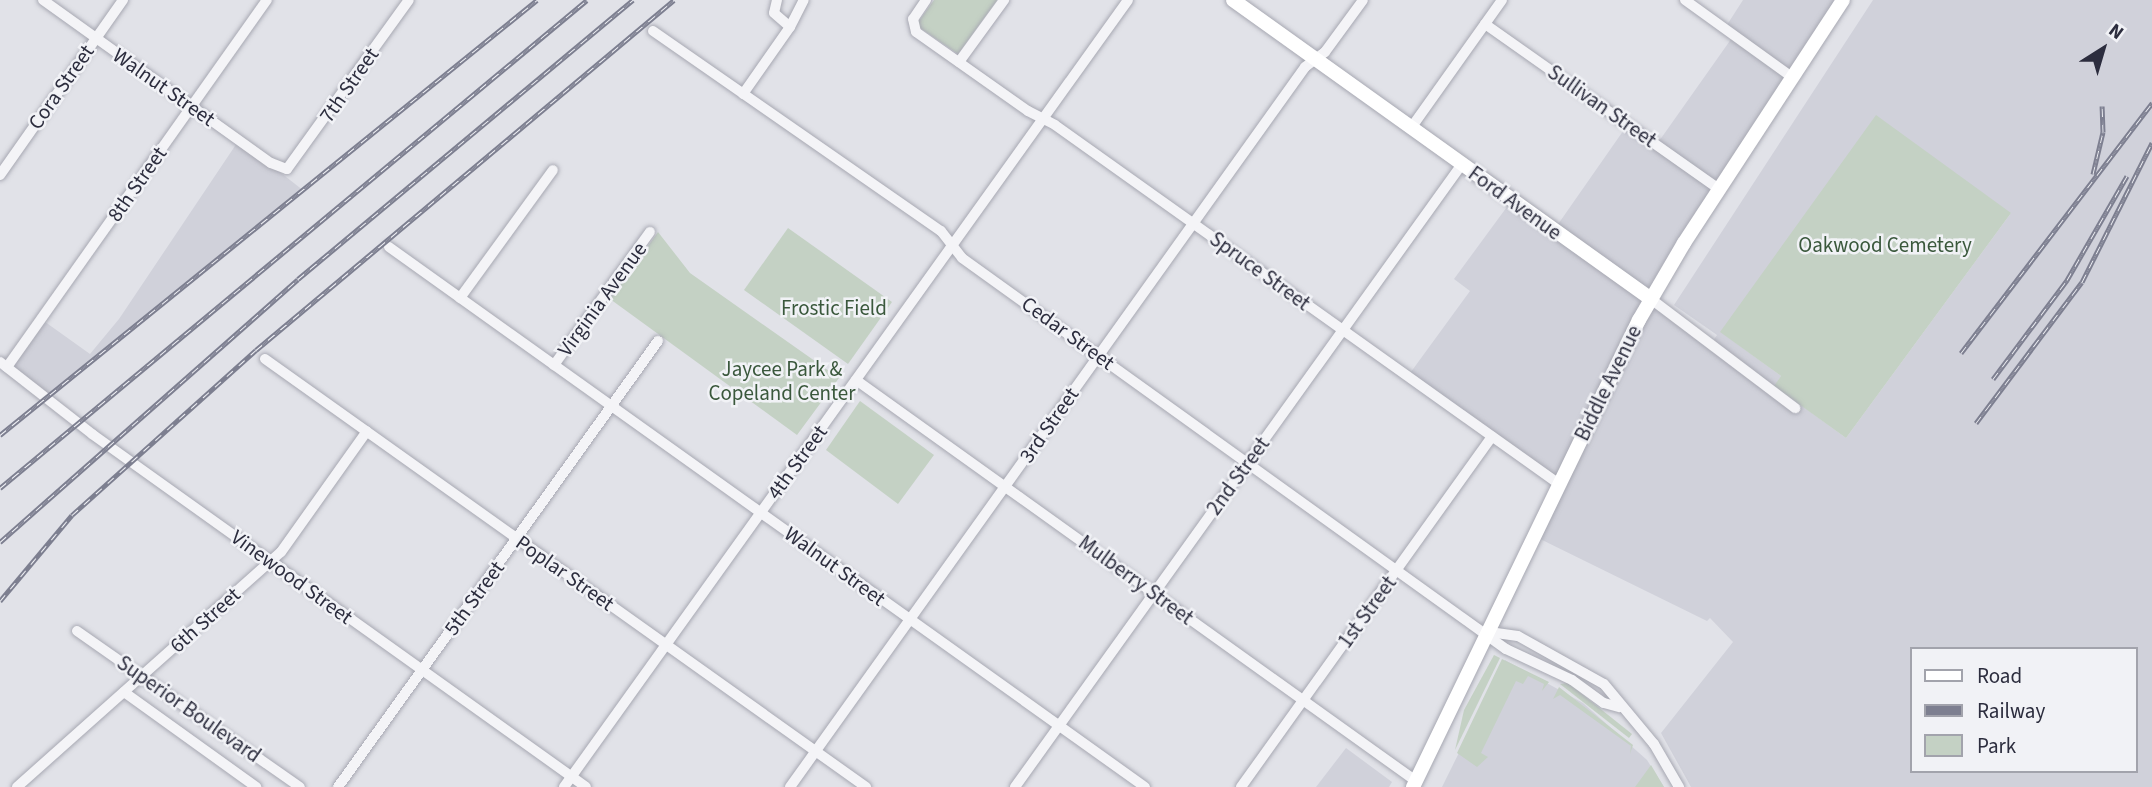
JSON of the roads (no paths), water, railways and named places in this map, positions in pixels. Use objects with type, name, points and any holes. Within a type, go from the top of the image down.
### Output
[{"type":"main road","name":"Ford Avenue","points":[[1233,0],[1651,299]]},
{"type":"main road","name":"Biddle Avenue","points":[[1415,784],[1651,299],[1719,188],[1843,0]]},
{"type":"street","name":"Walnut Street","points":[[43,0],[271,163],[287,169]]},
{"type":"street","name":"Cora Street","points":[[0,175],[123,0]]},
{"type":"street","name":"8th Street","points":[[3,365],[267,0]]},
{"type":"street","name":"7th Street","points":[[287,169],[409,0]]},
{"type":"street","points":[[777,0],[774,12],[790,27]]},
{"type":"street","points":[[743,94],[790,27],[804,0]]},
{"type":"street","name":"Spruce Street","points":[[926,0],[913,19],[913,27],[959,62],[1194,223],[1559,484]]},
{"type":"street","points":[[959,62],[1004,0]]},
{"type":"street","name":"4th Street","points":[[564,787],[1128,0]]},
{"type":"street","name":"3rd Street","points":[[790,787],[1194,223],[1315,59],[1363,0]]},
{"type":"street","points":[[1411,128],[1502,0]]},
{"type":"street","points":[[1685,0],[1793,78]]},
{"type":"street","name":"Sullivan Street","points":[[1485,23],[1719,188]]},
{"type":"street","name":"Cedar Street","points":[[653,31],[941,231],[962,258],[1488,632],[1506,649],[1572,680],[1604,703],[1619,707]]},
{"type":"street","name":"2nd Street","points":[[1015,787],[1462,164]]},
{"type":"street","points":[[460,298],[553,170]]},
{"type":"street","name":"Virginia Avenue","points":[[554,365],[650,232]]},
{"type":"street","name":"Walnut Street","points":[[389,247],[1145,787]]},
{"type":"street","name":"Ford Avenue","points":[[1651,299],[1795,408]]},
{"type":"street","name":"5th Street","points":[[338,787],[658,341]]},
{"type":"street","name":"Poplar Street","points":[[265,359],[866,787]]},
{"type":"street","name":"Vinewood Street","points":[[3,365],[270,562],[586,787]]},
{"type":"street","name":"Mulberry Street","points":[[856,380],[1303,700],[1415,784]]},
{"type":"street","name":"6th Street","points":[[17,787],[270,562],[367,431]]},
{"type":"street","name":"1st Street","points":[[1241,787],[1492,437]]},
{"type":"street","name":"Superior Boulevard","points":[[77,631],[144,675],[300,787]]},
{"type":"street","points":[[1488,632],[1518,636],[1586,671],[1613,692],[1619,707],[1654,744],[1679,787]]},
{"type":"street","name":"Superior Boulevard","points":[[124,692],[256,787]]},
{"type":"railway","points":[[0,435],[537,0]]},
{"type":"railway","points":[[0,488],[587,0]]},
{"type":"railway","points":[[0,542],[298,279],[633,0]]},
{"type":"railway","points":[[0,601],[72,515],[256,350],[674,0]]},
{"type":"railway","points":[[1961,353],[2152,103]]},
{"type":"railway","points":[[2093,174],[2103,132],[2102,106]]},
{"type":"railway","points":[[1976,423],[2082,282],[2152,143]]},
{"type":"railway","points":[[1993,379],[2067,280],[2127,176]]},
{"type":"park label","name":"Oakwood Cemetery","points":[[1885,245]]},
{"type":"park label","name":"Frostic Field","points":[[834,308]]},
{"type":"park label","name":"Jaycee Park & Copeland Center","points":[[782,381]]}]
